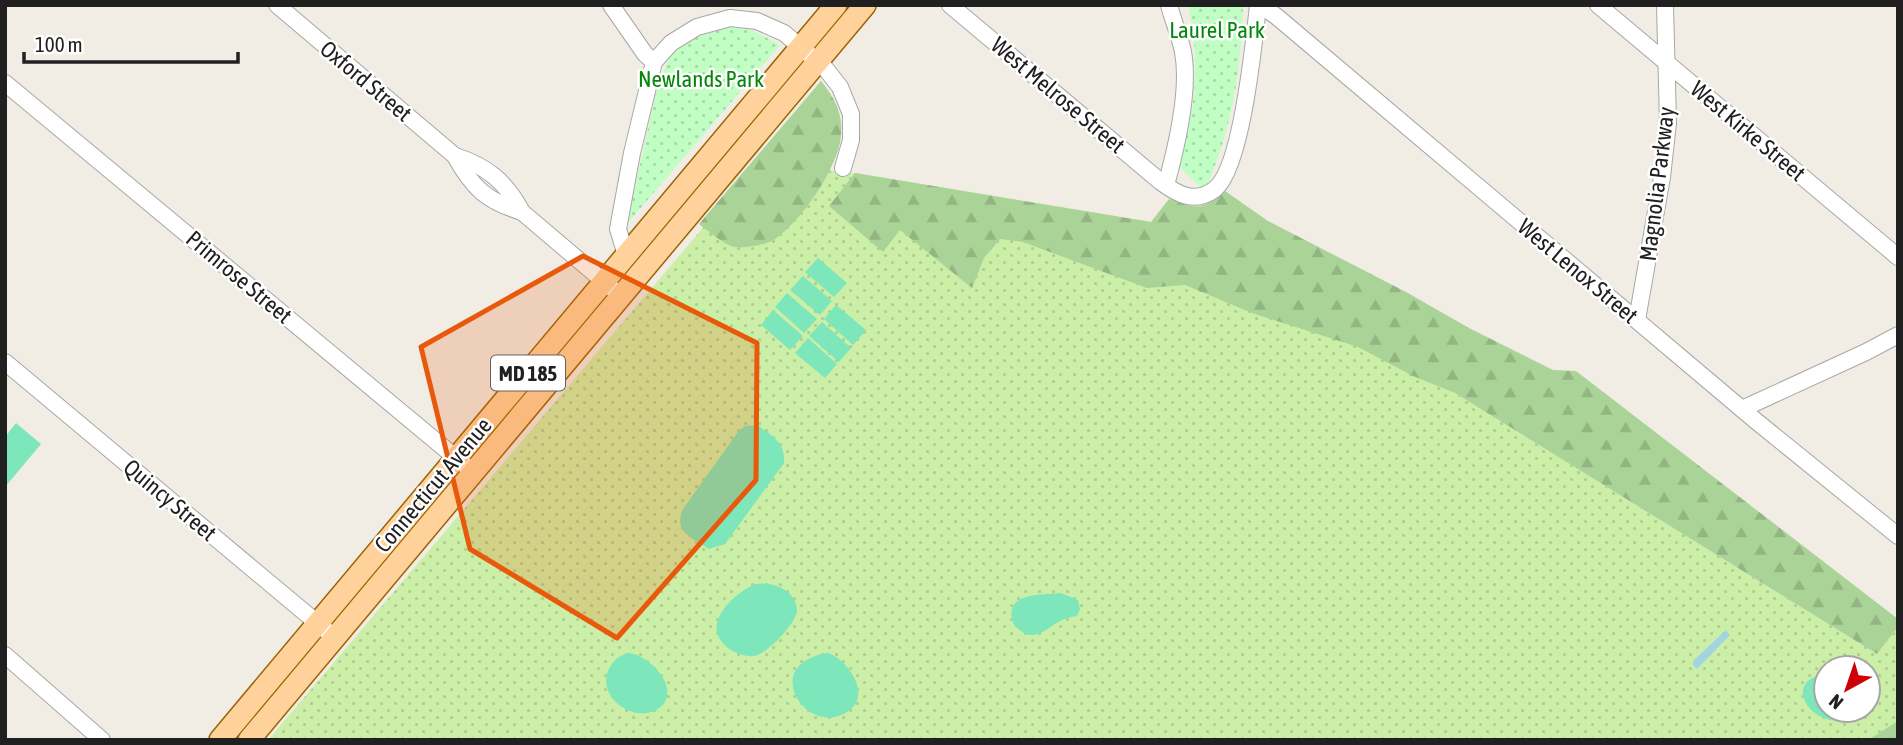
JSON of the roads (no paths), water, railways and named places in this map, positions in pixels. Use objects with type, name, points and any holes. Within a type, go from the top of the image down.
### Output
[{"type":"main road","name":"Connecticut Avenue","points":[[220,740],[318,623],[464,465],[612,289],[809,53],[836,5]]},
{"type":"main road","name":"Connecticut Avenue","points":[[612,289],[626,256],[809,53],[864,5]]},
{"type":"main road","name":"Connecticut Avenue","points":[[248,740],[334,637],[464,465]]},
{"type":"street","name":"Oxford Street","points":[[277,5],[455,156],[470,180],[488,198],[499,205],[522,212],[612,289]]},
{"type":"street","points":[[611,5],[645,54],[654,62]]},
{"type":"street","name":"West Melrose Street","points":[[950,5],[1166,186]]},
{"type":"street","points":[[1169,5],[1183,52],[1185,81],[1166,186],[1191,198],[1209,192],[1222,181],[1232,159],[1245,98],[1259,5]]},
{"type":"street","name":"West Lenox Street","points":[[1259,5],[1276,16],[1742,410],[1898,536]]},
{"type":"street","name":"West Kirke Street","points":[[1598,5],[1898,257]]},
{"type":"street","name":"Magnolia Parkway","points":[[1637,320],[1668,123],[1665,5]]},
{"type":"street","points":[[626,256],[618,229],[632,153],[654,62],[662,51],[681,35],[697,27],[730,19],[772,25],[829,71],[840,87],[851,114],[851,140],[843,167]]},
{"type":"street","name":"Primrose Street","points":[[5,83],[464,465]]},
{"type":"street","points":[[1742,410],[1898,335]]},
{"type":"street","name":"Quincy Street","points":[[5,362],[334,637]]},
{"type":"street","points":[[5,655],[102,740]]},
{"type":"water","points":[[1726,630],[1730,635],[1697,669],[1693,661]]},
{"type":"park label","name":"Laurel Park","points":[[1217,30]]},
{"type":"park label","name":"Newlands Park","points":[[701,79]]}]
